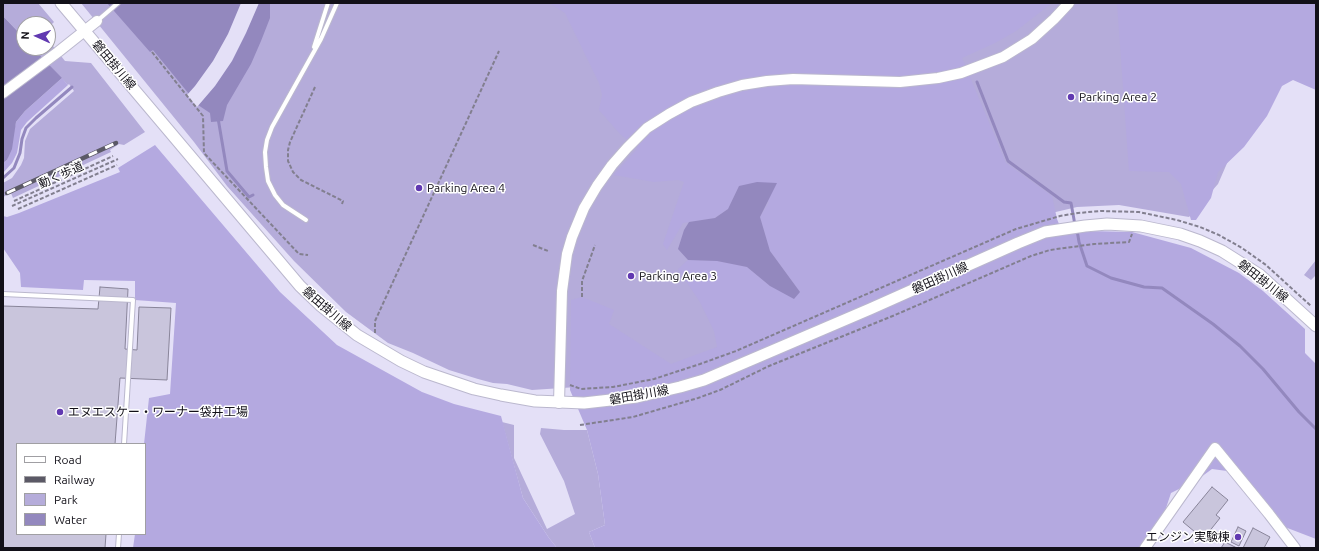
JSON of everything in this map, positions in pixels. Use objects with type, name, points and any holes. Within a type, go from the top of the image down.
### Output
[{"type":"main road","name":"磐田掛川線","points":[[61,3],[300,286],[339,322],[385,352],[424,372],[481,391],[535,401],[584,403],[637,397],[680,387],[704,380],[1045,232],[1107,224],[1157,229],[1180,234],[1222,251],[1260,275],[1316,326]]},
{"type":"street","points":[[559,403],[562,292],[567,254],[572,237],[584,208],[597,186],[612,165],[647,128],[691,102],[742,85],[793,79],[900,82],[938,78],[961,73],[1003,57],[1020,46],[1054,19],[1069,3]]},
{"type":"street","points":[[3,93],[97,21]]},
{"type":"street","points":[[1145,548],[1215,448],[1295,548]]},
{"type":"lane","points":[[97,21],[118,3]]},
{"type":"lane","points":[[306,220],[283,205],[275,195],[268,181],[265,152],[267,140],[272,127],[301,76],[311,55],[328,8],[328,3]]},
{"type":"lane","points":[[311,55],[321,39],[338,3]]},
{"type":"lane","points":[[3,294],[133,300],[124,443]]},
{"type":"lane","points":[[118,548],[119,535]]},
{"type":"path","points":[[375,337],[375,321],[499,51]]},
{"type":"path","points":[[152,52],[203,116],[204,153],[299,254],[308,255]]},
{"type":"path","points":[[315,87],[290,142],[288,161],[293,172],[301,180],[343,201],[342,204]]},
{"type":"path","points":[[14,201],[113,156]]},
{"type":"path","name":"動く歩道","points":[[12,206],[118,159]]},
{"type":"path","points":[[18,209],[117,165]]},
{"type":"path","points":[[568,384],[581,389],[613,387],[654,378],[694,366],[743,348],[1016,229],[1060,216],[1078,213],[1107,211],[1139,212],[1177,220],[1200,227],[1219,235],[1242,248],[1266,265],[1311,306]]},
{"type":"path","points":[[580,425],[633,417],[720,390],[769,366],[895,315],[1031,256],[1050,250],[1094,244],[1129,242],[1135,226]]},
{"type":"path","points":[[533,245],[548,251]]},
{"type":"path","points":[[582,297],[582,281],[595,245]]},
{"type":"green space","points":[[3,3],[38,3],[49,16],[16,16],[16,30],[3,16]]},
{"type":"green space","points":[[81,3],[1316,3],[1316,21],[1265,76],[1218,184],[1189,217],[1119,205],[1077,207],[1026,219],[659,372],[592,386],[532,390],[507,384],[493,383],[449,370],[388,343],[346,312],[294,261],[227,186],[194,142]]},
{"type":"green space","points":[[56,50],[65,61],[91,63],[145,132],[124,145],[119,144],[110,150],[111,152],[13,198],[11,193],[3,197],[3,183],[12,178],[21,165],[24,158],[25,141],[30,129],[74,91],[69,84],[68,85],[41,56],[56,56]]},
{"type":"green space","points":[[1316,260],[1316,275],[1311,280],[1304,275]]},
{"type":"green space","points":[[502,422],[514,425],[514,458],[547,529],[575,514],[564,481],[540,434],[541,428],[587,430],[598,474],[605,525],[589,532],[595,548],[557,548],[549,538],[523,498]]},
{"type":"shaded area","points":[[549,3],[1052,3],[1016,31],[995,43],[962,58],[1006,163],[1052,196],[1057,219],[1063,234],[1088,231],[1132,232],[1191,248],[1239,273],[1263,291],[1305,329],[1305,353],[1316,364],[1316,539],[1277,524],[1227,471],[1212,469],[1197,480],[1171,493],[1159,529],[1145,548],[595,548],[589,532],[605,525],[598,474],[587,430],[570,390],[571,300],[582,297],[614,310],[609,324],[671,364],[717,347],[714,331],[700,302],[678,269],[688,260],[717,261],[747,267],[770,286],[800,292],[770,251],[760,217],[769,202],[739,186],[728,209],[714,218],[683,223],[667,250],[663,244],[684,182],[678,180],[654,182],[614,175],[638,148],[620,134],[599,110],[602,95],[599,83],[565,13]]},
{"type":"shaded area","points":[[1117,3],[1316,3],[1316,90],[1293,80],[1282,86],[1267,116],[1244,147],[1218,172],[1211,198],[1196,220],[1191,220],[1181,184],[1169,172],[1129,171]]},
{"type":"shaded area","points":[[62,78],[68,85],[27,122],[21,130],[17,153],[12,163],[3,173],[3,163],[7,160],[16,122],[25,111]]},
{"type":"shaded area","points":[[155,145],[280,292],[337,345],[422,392],[454,404],[501,416],[523,498],[557,548],[133,548],[135,535],[146,535],[146,443],[144,443],[149,398],[170,394],[176,303],[135,300],[135,281],[84,280],[83,290],[21,287],[20,273],[3,248],[3,216],[7,217],[19,213],[120,172],[118,168]]},
{"type":"water","points":[[107,3],[270,3],[270,18],[261,41],[251,64],[227,105],[223,121],[211,122],[210,113],[198,105],[153,50],[150,52]]},
{"type":"water","points":[[3,16],[16,30],[16,56],[41,56],[62,78],[25,111],[16,122],[12,149],[7,160],[3,163]]},
{"type":"water","points":[[757,182],[777,183],[760,217],[770,251],[800,292],[794,299],[770,286],[747,267],[717,261],[688,260],[678,249],[684,230],[689,222],[715,218],[728,209],[739,186]]},
{"type":"pier","points":[[241,3],[259,3],[232,61],[215,86],[197,107],[187,95],[213,61],[228,34]]},
{"type":"building","name":"エヌエスケー・ワーナー袋井工場","points":[[100,287],[128,289],[125,349],[137,350],[139,307],[171,308],[167,380],[120,378],[115,443],[16,443],[16,535],[106,535],[105,548],[3,548],[3,306],[98,309]]},
{"type":"building","points":[[1212,487],[1228,500],[1216,515],[1220,518],[1204,538],[1183,522]]},
{"type":"building","name":"エンジン実験棟","points":[[1238,527],[1246,531],[1239,546],[1231,542]]},
{"type":"building","points":[[1253,528],[1270,537],[1264,548],[1243,548]]},
{"type":"building","points":[[1225,542],[1237,548],[1221,548]]},
{"type":"waterway","points":[[977,82],[1008,161],[1064,202],[1071,203],[1075,225]]},
{"type":"waterway","points":[[3,178],[14,168],[20,153],[22,139],[26,128],[72,87]]},
{"type":"waterway","points":[[218,118],[227,171],[249,197],[253,195]]},
{"type":"waterway","points":[[1077,230],[1079,242],[1087,266],[1111,278],[1144,287],[1162,288],[1213,324],[1240,346],[1263,369],[1299,412],[1316,429]]},
{"type":"railway","points":[[7,193],[116,143]]},
{"type":"place","name":"Parking Area 2","points":[[1071,97]]},
{"type":"place","name":"Parking Area 4","points":[[419,188]]},
{"type":"place","name":"Parking Area 3","points":[[631,276]]},
{"type":"place","name":"エヌエスケー・ワーナー袋井工場","points":[[60,412]]},
{"type":"place","name":"エンジン実験棟","points":[[1238,537]]}]
